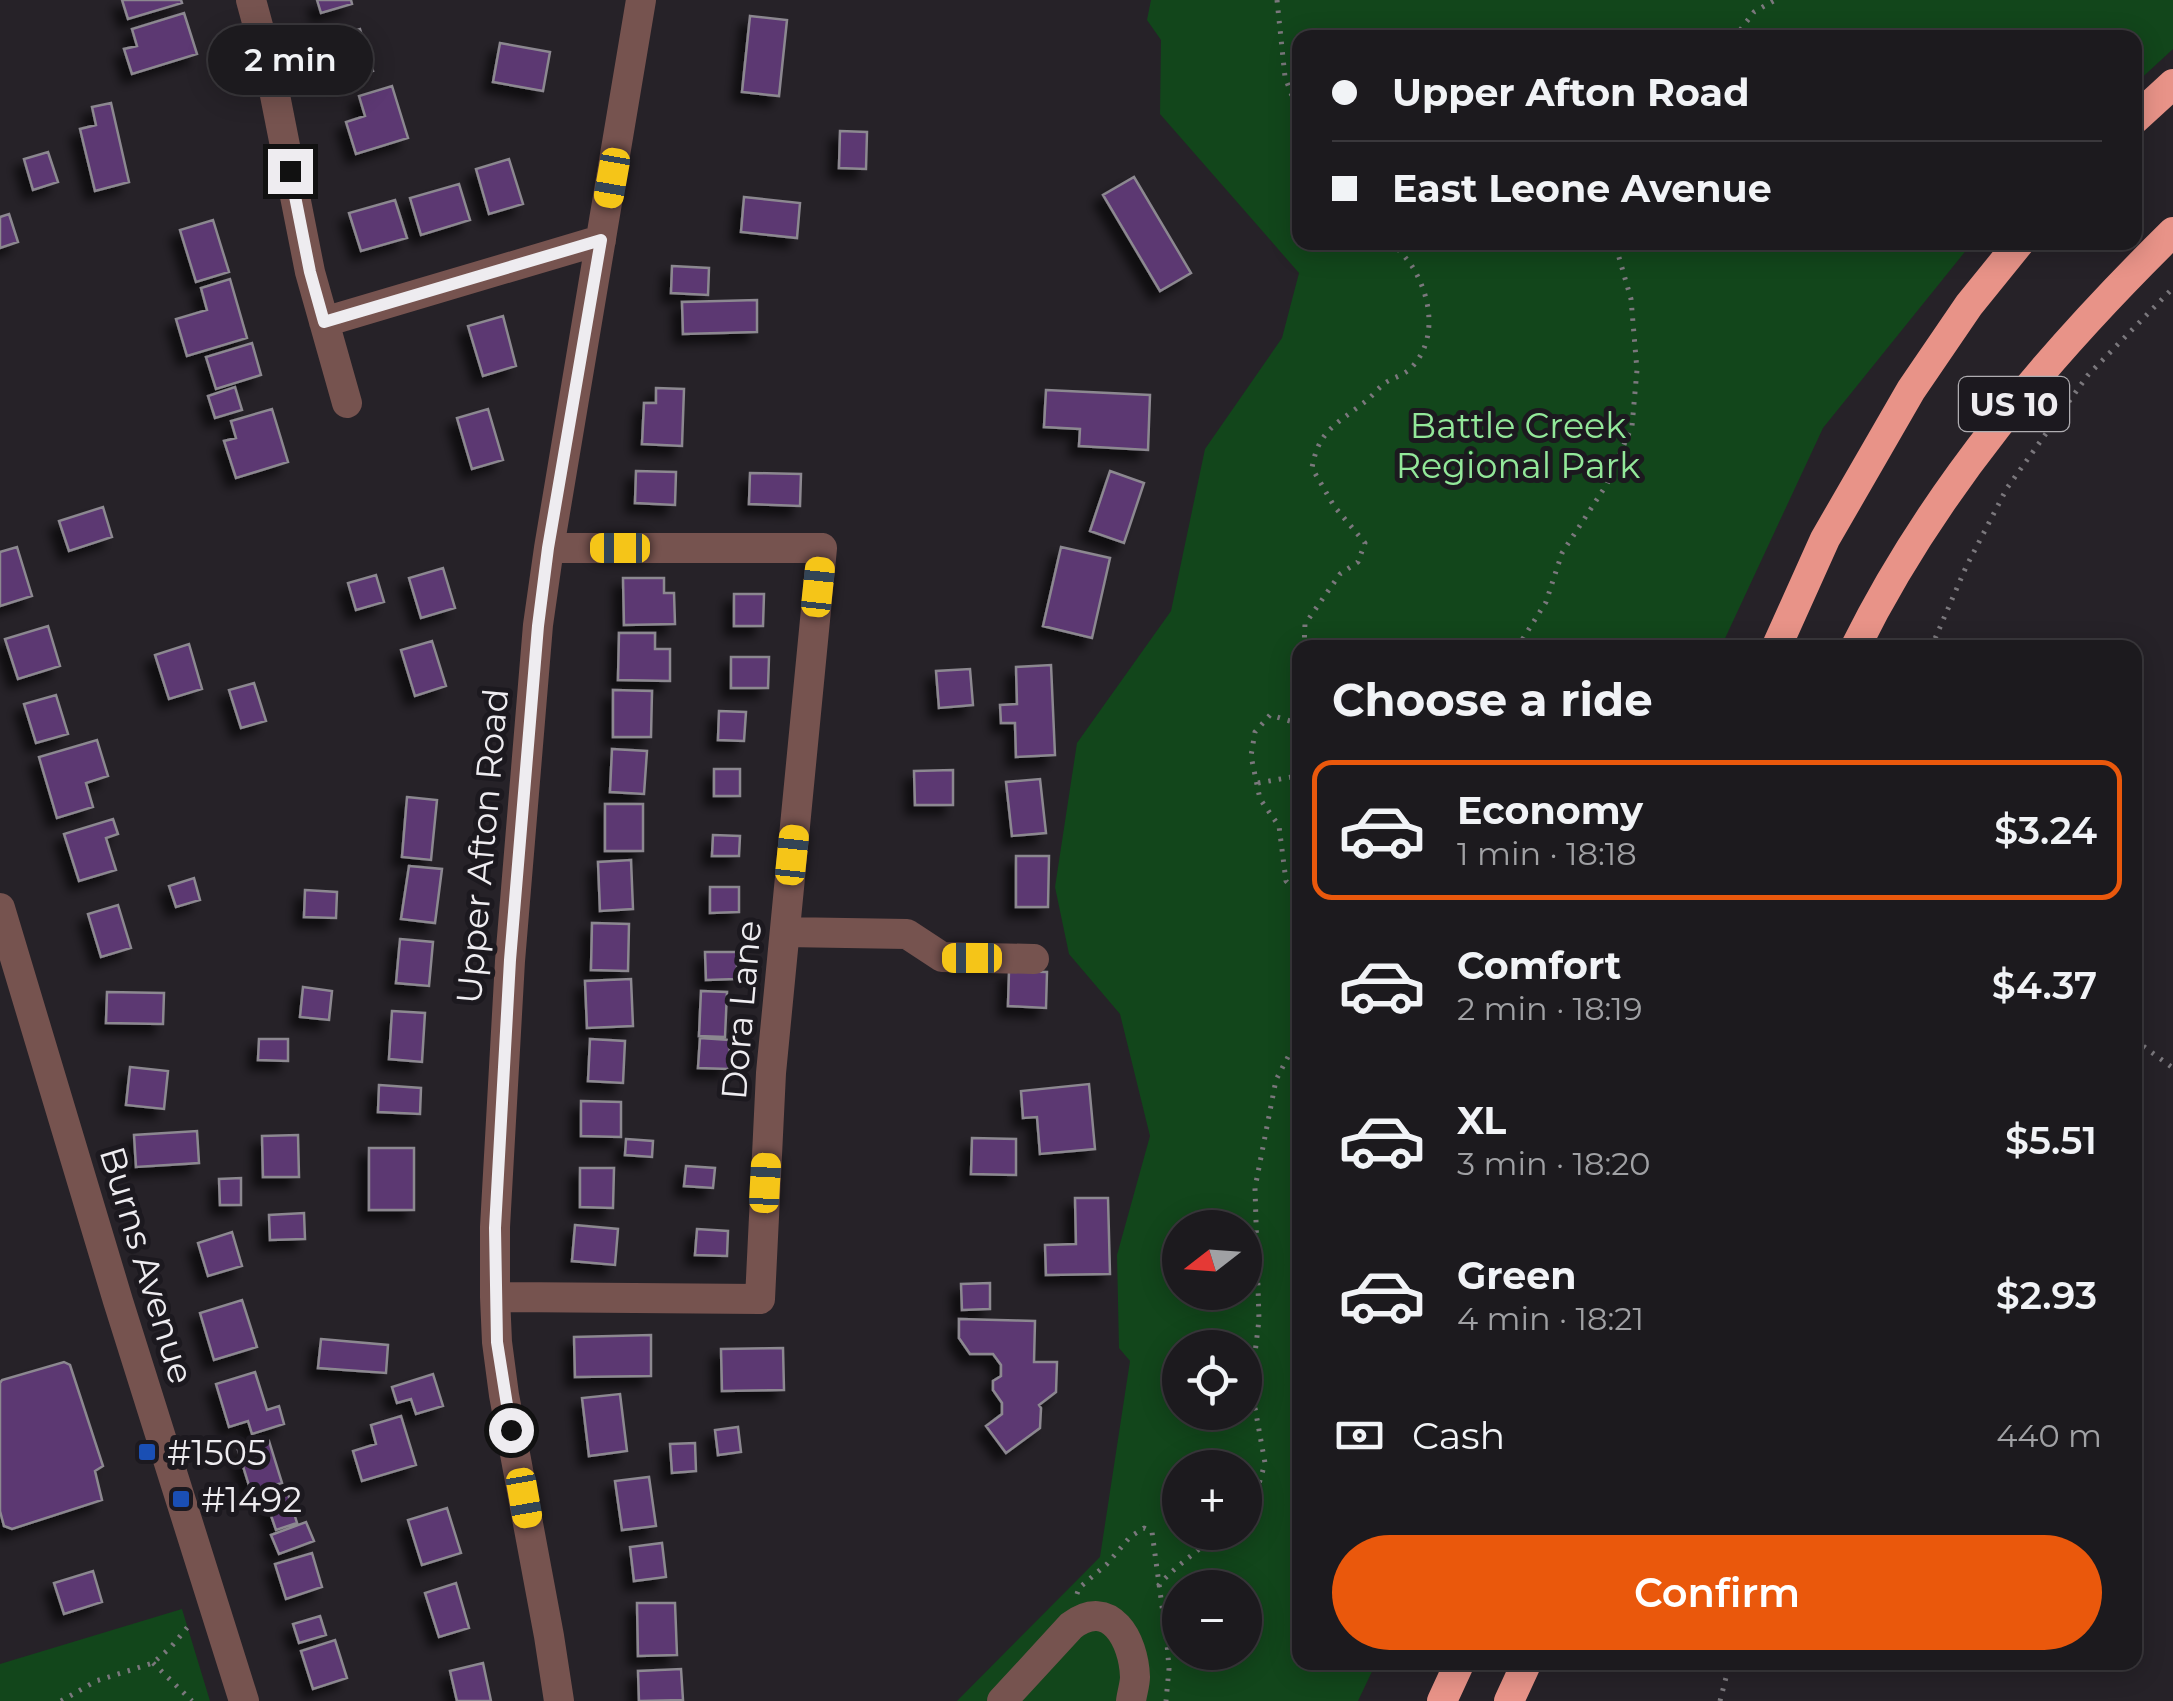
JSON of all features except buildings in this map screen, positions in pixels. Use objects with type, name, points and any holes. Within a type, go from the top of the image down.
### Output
[{"type":"highway","points":[[2142,112],[2173,84]]},
{"type":"highway","name":"US 10","points":[[1860,640],[1908,555],[2010,410],[2080,327],[2173,232]]},
{"type":"highway","name":"US 10","points":[[1780,640],[1816,557],[1911,390],[1969,305],[2014,250]]},
{"type":"highway","points":[[1442,1701],[1456,1670]]},
{"type":"highway","points":[[1510,1701],[1524,1670]]},
{"type":"street","points":[[250,0],[270,70],[310,272],[347,403]]},
{"type":"street","name":"Upper Afton Road","points":[[558,1701],[504,1396],[497,1342],[495,1228],[510,960],[538,626],[641,0]]},
{"type":"street","points":[[324,322],[601,240]]},
{"type":"street","name":"Dora Lane","points":[[495,1296],[760,1299],[771,1074],[822,548],[548,548]]},
{"type":"street","name":"Burns Avenue","points":[[0,908],[244,1701]]},
{"type":"street","points":[[785,932],[906,934],[942,958],[1034,958]]},
{"type":"street","points":[[1002,1701],[1083,1616],[1102,1616],[1122,1629],[1135,1678],[1131,1701]]},
{"type":"path","points":[[1277,0],[1286,77],[1292,94]]},
{"type":"path","points":[[1740,30],[1754,12],[1775,0]]},
{"type":"path","points":[[1304,640],[1305,624],[1340,574],[1358,562],[1366,543],[1334,506],[1312,468],[1316,448],[1332,426],[1385,384],[1411,370],[1428,343],[1425,296],[1417,273],[1398,250]]},
{"type":"path","points":[[1522,640],[1546,602],[1562,554],[1607,484],[1632,426],[1637,370],[1631,299],[1614,250]]},
{"type":"path","points":[[1935,640],[1966,566],[2007,488],[2088,375],[2173,288]]},
{"type":"path","points":[[1292,722],[1270,716],[1255,732],[1251,756],[1260,798],[1279,826],[1286,881],[1292,887]]},
{"type":"path","points":[[1258,783],[1292,777]]},
{"type":"path","points":[[2142,1045],[2173,1068]]},
{"type":"path","points":[[1262,1450],[1251,1386],[1259,1320],[1255,1188],[1276,1080],[1292,1051]]},
{"type":"path","points":[[1083,1616],[1079,1588],[1130,1537],[1144,1528],[1152,1532],[1169,1669],[1166,1701]]},
{"type":"path","points":[[1158,1586],[1174,1568],[1199,1550]]},
{"type":"path","points":[[61,1701],[96,1681],[153,1663],[192,1621]]},
{"type":"path","points":[[153,1663],[192,1701]]},
{"type":"path","points":[[1720,1701],[1728,1670]]},
{"type":"green space","name":"Battle Creek Regional Park","points":[[1151,0],[2173,0],[2173,49],[2142,78],[2142,30],[1292,30],[1292,250],[1966,250],[1823,428],[1724,640],[1292,640],[1292,1670],[1373,1670],[1358,1701],[957,1701],[1100,1557],[1130,1361],[1119,1348],[1117,1255],[1150,1136],[1120,1014],[1069,954],[1055,887],[1077,743],[1171,611],[1205,449],[1282,338],[1299,273],[1160,114],[1161,40],[1147,20]]},
{"type":"green space","points":[[182,1609],[210,1701],[0,1701],[0,1664]]},
{"type":"place","name":"#1505","points":[[147,1452]]},
{"type":"place","name":"#1492","points":[[181,1499]]},
{"type":"route","points":[[290,171],[324,322],[601,240],[538,626],[510,960],[495,1228],[495,1296],[497,1342],[511,1430]]}]
